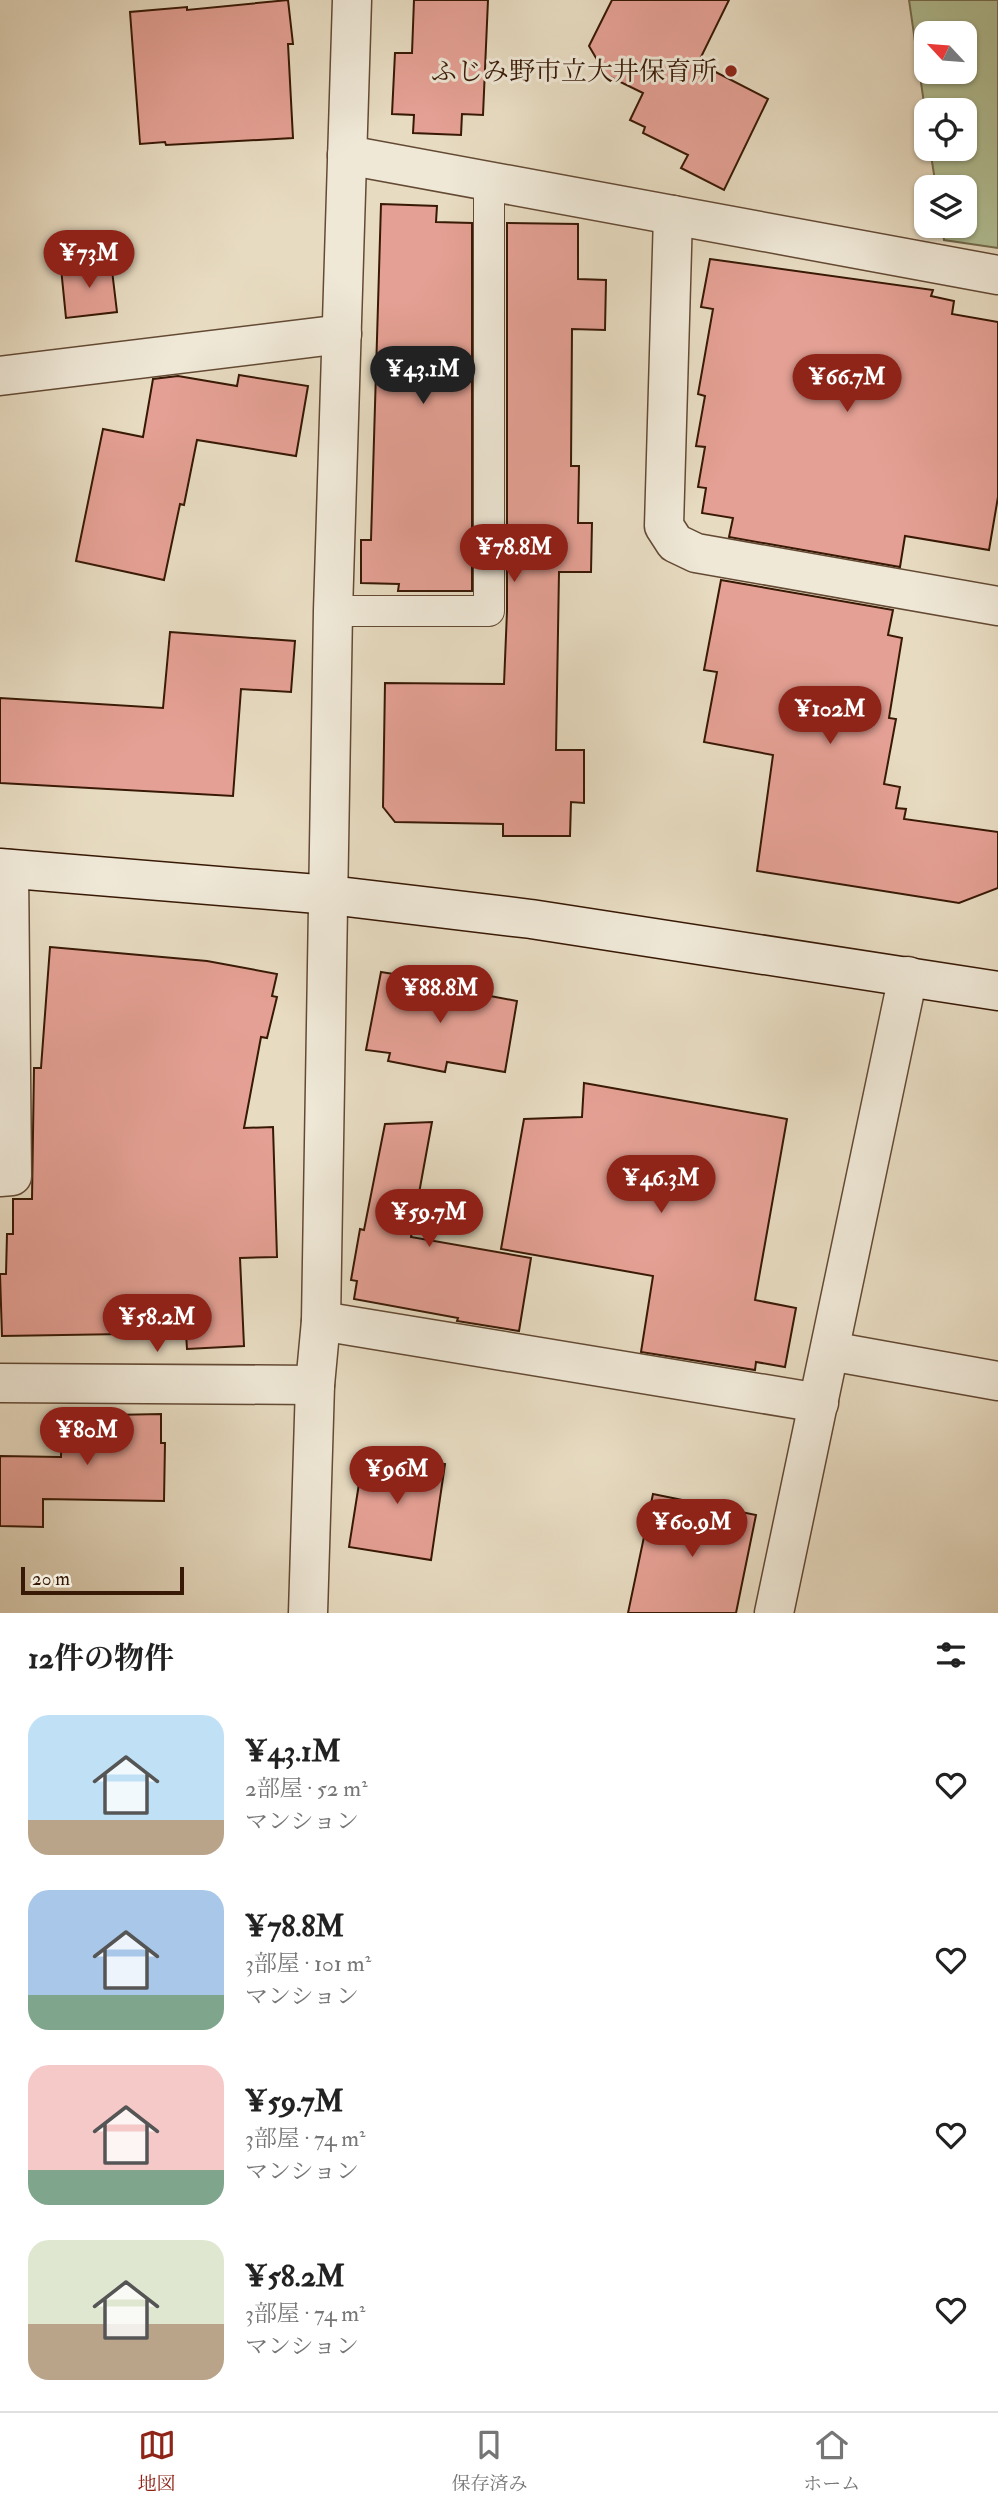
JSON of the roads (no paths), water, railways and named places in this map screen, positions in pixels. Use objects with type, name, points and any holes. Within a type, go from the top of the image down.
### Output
[{"type":"street","points":[[308,1613],[315,1385],[321,1321],[333,611],[352,0]]},
{"type":"street","points":[[347,155],[998,275]]},
{"type":"street","points":[[673,215],[664,526],[675,542],[696,553],[998,606]]},
{"type":"street","points":[[0,376],[342,334]]},
{"type":"street","points":[[0,1177],[12,1177],[5,869],[330,895],[531,919],[998,991]]},
{"type":"street","points":[[774,1613],[908,976]]},
{"type":"street","points":[[321,1321],[819,1403]]},
{"type":"street","points":[[830,1352],[998,1381]]},
{"type":"street","points":[[0,1383],[315,1385]]},
{"type":"lane","points":[[333,611],[489,611],[489,181]]},
{"type":"place","name":"ふじみ野市立大井保育所","points":[[731,71]]}]
